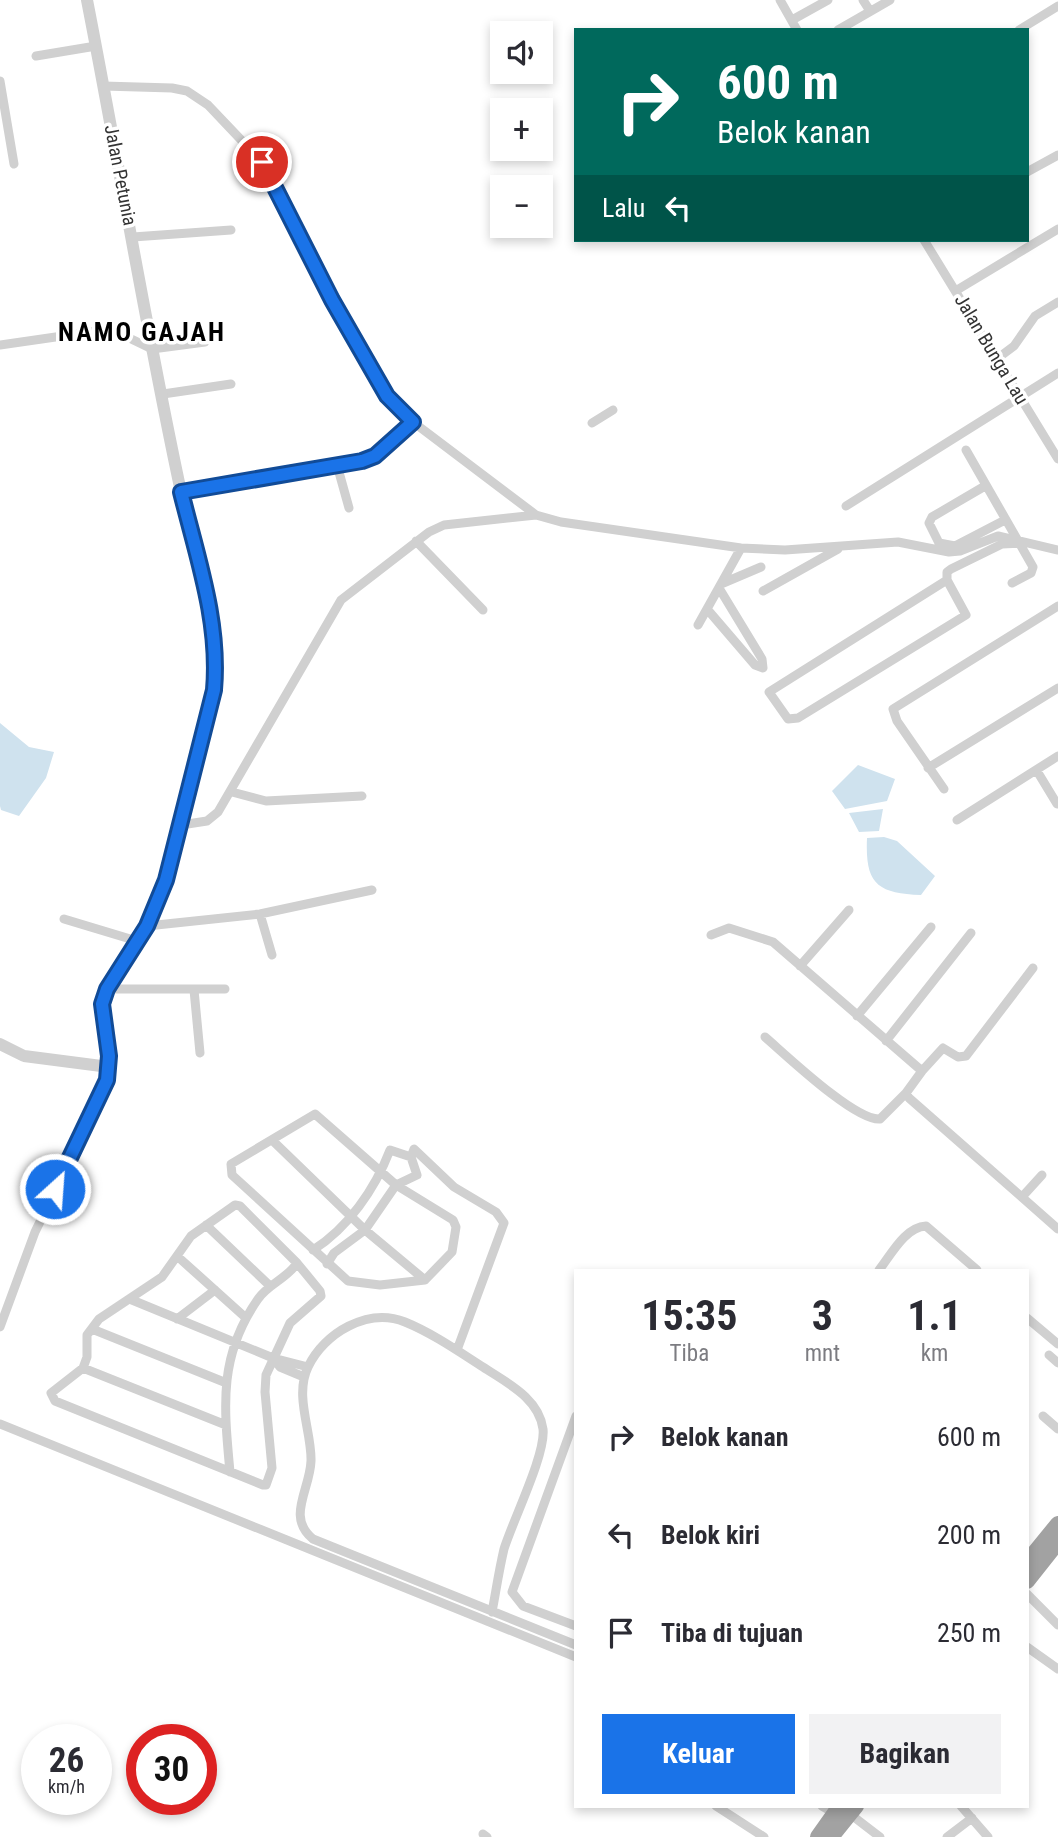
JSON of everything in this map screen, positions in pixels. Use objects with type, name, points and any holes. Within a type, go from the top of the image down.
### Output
[{"type":"highway","points":[[1029,1560],[1058,1524]]},
{"type":"highway","points":[[1029,1578],[1058,1542]]},
{"type":"highway","points":[[818,1837],[840,1809]]},
{"type":"highway","points":[[831,1837],[840,1809]]},
{"type":"street","name":"Jalan Petunia","points":[[87,0],[152,349],[181,492],[209,605],[217,660],[214,690],[166,880],[147,926],[107,989]]},
{"type":"street","points":[[780,0],[796,28]]},
{"type":"street","points":[[792,20],[828,0]]},
{"type":"street","points":[[863,0],[870,11]]},
{"type":"street","points":[[841,28],[890,0]]},
{"type":"street","points":[[1022,28],[1058,6]]},
{"type":"street","points":[[36,56],[96,46]]},
{"type":"street","points":[[0,81],[14,164]]},
{"type":"street","points":[[103,86],[187,91],[208,105],[246,142],[262,162],[332,300],[387,396],[413,422],[536,515],[561,522],[741,548],[841,547],[898,542],[949,552],[960,551],[991,537],[1058,550]]},
{"type":"street","points":[[1029,171],[1058,155]]},
{"type":"street","points":[[957,290],[1058,229]]},
{"type":"street","points":[[133,237],[231,230]]},
{"type":"street","name":"Jalan Bunga Lau","points":[[925,242],[1056,453]]},
{"type":"street","points":[[998,358],[1014,346],[1035,316],[1058,302]]},
{"type":"street","points":[[0,345],[104,331],[123,335],[152,349],[205,342]]},
{"type":"street","points":[[846,506],[1058,373]]},
{"type":"street","points":[[163,394],[231,384]]},
{"type":"street","points":[[592,423],[613,410]]},
{"type":"street","points":[[181,492],[375,456],[413,422]]},
{"type":"street","points":[[966,450],[1033,570],[1012,583]]},
{"type":"street","points":[[337,465],[349,508]]},
{"type":"street","points":[[985,486],[930,519],[930,526],[939,543],[955,546],[1005,520]]},
{"type":"street","points":[[181,825],[211,819],[232,792],[341,600],[416,541],[444,525],[536,515]]},
{"type":"street","points":[[416,541],[483,610]]},
{"type":"street","points":[[947,580],[769,692],[770,697],[788,719],[798,718],[966,615],[947,580],[947,572],[990,548],[1019,541]]},
{"type":"street","points":[[764,590],[841,547]]},
{"type":"street","points":[[698,625],[741,548]]},
{"type":"street","points":[[720,586],[761,567]]},
{"type":"street","points":[[707,609],[755,665],[763,668],[762,659],[720,586]]},
{"type":"street","points":[[944,789],[897,721],[893,709],[954,668],[1058,607]]},
{"type":"street","points":[[928,768],[1058,688]]},
{"type":"street","points":[[957,820],[1058,757]]},
{"type":"street","points":[[1037,771],[1057,804]]},
{"type":"street","points":[[232,792],[266,801],[362,796]]},
{"type":"street","points":[[147,926],[260,914],[372,890]]},
{"type":"street","points":[[800,966],[849,910]]},
{"type":"street","points":[[260,914],[271,955]]},
{"type":"street","points":[[64,919],[137,941]]},
{"type":"street","points":[[857,1016],[931,927]]},
{"type":"street","points":[[711,935],[729,928],[767,940],[922,1071]]},
{"type":"street","points":[[886,1041],[971,933]]},
{"type":"street","points":[[765,1037],[834,1095],[872,1119],[880,1119],[906,1093],[943,1048],[958,1057],[966,1056],[1033,968]]},
{"type":"street","points":[[0,1327],[35,1232],[99,1101],[109,1068],[102,1004],[107,989],[225,989]]},
{"type":"street","points":[[194,990],[200,1053]]},
{"type":"street","points":[[0,1044],[24,1056],[109,1068]]},
{"type":"street","points":[[906,1093],[1058,1229]]},
{"type":"street","points":[[315,1114],[396,1185],[453,1220],[456,1227],[452,1252],[425,1280],[380,1285],[348,1281],[232,1175],[231,1164],[273,1141],[315,1114]]},
{"type":"street","points":[[273,1141],[353,1215],[365,1230],[425,1280]]},
{"type":"street","points":[[327,1264],[334,1253],[365,1230],[396,1185],[417,1175],[411,1157],[414,1149],[454,1187],[496,1212],[504,1223],[457,1350]]},
{"type":"street","points":[[313,1250],[353,1215],[382,1171],[390,1150],[411,1157]]},
{"type":"street","points":[[1022,1197],[1042,1175]]},
{"type":"street","points":[[235,1205],[240,1206],[320,1291],[321,1296],[290,1323],[266,1375],[271,1475],[263,1485],[54,1401],[52,1389],[83,1368],[87,1357],[87,1335],[99,1319],[132,1300],[162,1277],[191,1236],[206,1225],[235,1205]]},
{"type":"street","points":[[206,1225],[269,1285]]},
{"type":"street","points":[[880,1269],[907,1234],[920,1226],[933,1230],[976,1269]]},
{"type":"street","points":[[177,1256],[246,1318]]},
{"type":"street","points":[[230,1472],[225,1382],[235,1343],[246,1318],[269,1285],[297,1264]]},
{"type":"street","points":[[177,1319],[215,1290]]},
{"type":"street","points":[[132,1300],[273,1358],[308,1367]]},
{"type":"street","points":[[1029,1320],[1058,1343]]},
{"type":"street","points":[[492,1612],[504,1551],[542,1450],[543,1428],[533,1404],[457,1350],[403,1321],[367,1321],[337,1332],[308,1367],[304,1377],[311,1458],[298,1517],[305,1533],[313,1539],[492,1612],[574,1645]]},
{"type":"street","points":[[92,1329],[225,1382]]},
{"type":"street","points":[[1049,1355],[1058,1363]]},
{"type":"street","points":[[273,1358],[281,1367],[304,1377]]},
{"type":"street","points":[[83,1368],[226,1425]]},
{"type":"street","points":[[1043,1416],[1058,1429]]},
{"type":"street","points":[[574,1422],[512,1592],[523,1605],[574,1625]]},
{"type":"street","points":[[0,1424],[574,1656]]},
{"type":"street","points":[[1029,1596],[1058,1625]]},
{"type":"street","points":[[1029,1648],[1058,1669]]},
{"type":"street","points":[[719,1808],[764,1837]]},
{"type":"street","points":[[963,1808],[988,1837]]},
{"type":"street","points":[[840,1809],[880,1837]]},
{"type":"street","points":[[947,1837],[972,1818]]},
{"type":"water","points":[[0,723],[29,747],[54,752],[46,778],[19,816],[1,810],[0,806]]},
{"type":"water","points":[[858,765],[895,779],[887,801],[845,809],[832,791]]},
{"type":"water","points":[[883,809],[879,831],[859,832],[849,813]]},
{"type":"water","points":[[884,837],[897,841],[935,876],[921,895],[894,892],[877,883],[872,876],[868,866],[867,838]]},
{"type":"district","name":"NAMO GAJAH","points":[[142,332]]},
{"type":"route","points":[[55,1189],[107,1080],[109,1056],[102,1021],[102,1004],[107,989],[147,926],[166,880],[214,690],[217,660],[209,605],[181,492],[369,459],[413,422],[387,396],[332,300],[262,162]]}]
